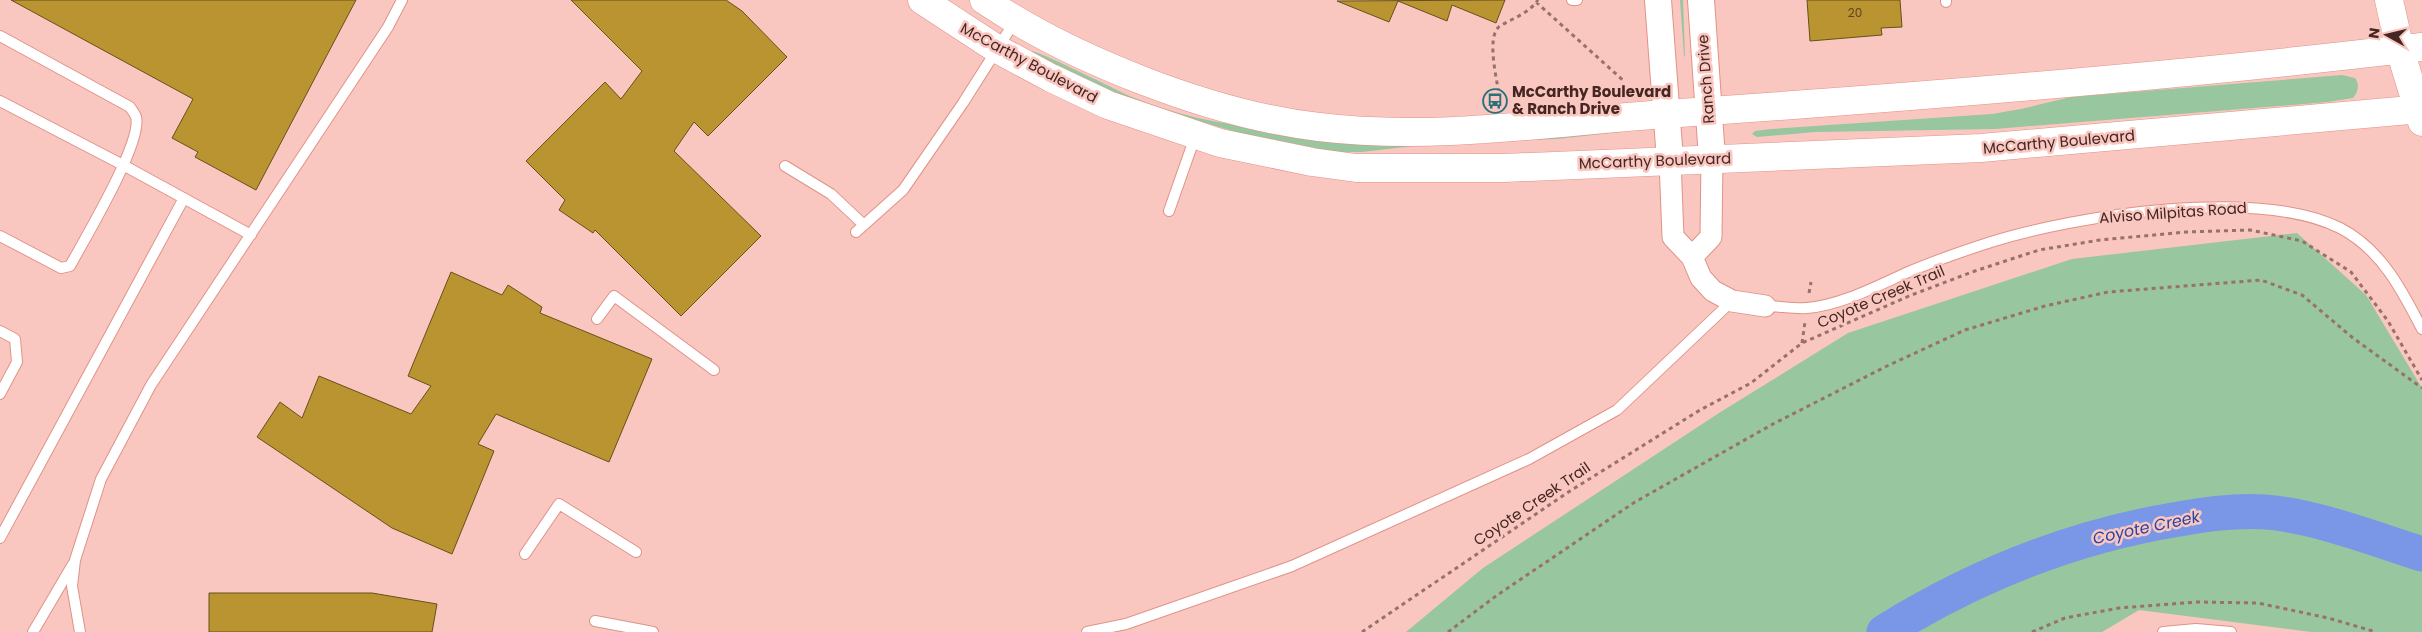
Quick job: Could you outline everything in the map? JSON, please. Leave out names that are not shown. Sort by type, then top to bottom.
[{"type":"main road","name":"McCarthy Boulevard","points":[[922,0],[997,49],[1108,105],[1195,135],[1264,153],[1356,168],[1495,168],[1980,148],[2364,116],[2421,113]]},
{"type":"main road","name":"McCarthy Boulevard","points":[[984,0],[1015,21],[1122,72],[1229,109],[1316,127],[1399,131],[1458,129],[1709,112],[2028,88],[2411,48]]},
{"type":"main road","points":[[2389,0],[2411,48],[2421,113]]},
{"type":"street","points":[[1658,0],[1670,160],[1673,237],[1692,257],[1701,278],[1713,291],[1732,301],[1765,306]]},
{"type":"street","name":"Ranch Drive","points":[[1701,0],[1712,158]]},
{"type":"street","points":[[1692,257],[1710,237],[1712,158]]},
{"type":"lane","points":[[80,632],[72,586],[75,560],[101,479],[152,385],[388,27],[402,0]]},
{"type":"lane","points":[[1572,0],[1577,0]]},
{"type":"lane","points":[[785,166],[831,194],[860,229],[903,190],[963,103],[1015,21]]},
{"type":"lane","points":[[0,36],[130,107],[136,118],[134,138],[123,165],[70,266],[62,268],[0,236]]},
{"type":"lane","points":[[0,101],[251,235]]},
{"type":"lane","points":[[1169,211],[1195,135]]},
{"type":"lane","points":[[0,538],[184,198]]},
{"type":"lane","name":"Alviso Milpitas Road","points":[[1765,306],[1807,308],[1852,296],[1924,266],[1992,242],[2066,222],[2129,213],[2256,208],[2302,214],[2340,228],[2364,245],[2372,251],[2398,284],[2422,329]]},
{"type":"lane","points":[[597,319],[614,296],[714,370]]},
{"type":"lane","points":[[1087,632],[1126,624],[1292,566],[1530,459],[1617,410],[1732,301]]},
{"type":"lane","points":[[0,331],[15,340],[17,362],[0,394]]},
{"type":"lane","points":[[525,554],[559,504],[636,552]]},
{"type":"lane","points":[[33,632],[75,560]]},
{"type":"lane","points":[[595,622],[653,632]]},
{"type":"lane","points":[[2164,632],[2196,629],[2230,632]]},
{"type":"path","points":[[1500,100],[1492,40],[1498,28],[1520,16],[1537,1],[1625,82]]},
{"type":"path","name":"Coyote Creek Trail","points":[[1362,632],[1570,491],[1700,410],[1751,383],[1802,344],[1909,296],[1972,272],[2039,250],[2100,240],[2186,232],[2250,230],[2302,241],[2351,272],[2388,321],[2422,380]]},
{"type":"path","points":[[1448,632],[1496,596],[1635,502],[1772,424],[1887,366],[1965,330],[2045,306],[2108,292],[2261,280],[2302,294],[2353,338],[2422,388]]},
{"type":"path","points":[[2032,632],[2065,618],[2110,610],[2197,602],[2258,603],[2328,618],[2376,632]]},
{"type":"green space","points":[[1680,0],[1683,0],[1685,57],[1684,56]]},
{"type":"green space","points":[[1031,51],[1148,103],[1197,118],[1231,124],[1265,128],[1620,132],[1557,139],[1440,143],[1362,152],[1336,152],[1240,133],[1174,114],[1112,91],[1031,53]]},
{"type":"green space","points":[[2342,75],[2355,78],[2358,83],[2358,88],[2353,98],[2328,102],[1995,129],[1815,132],[1757,137],[1752,134],[1755,131],[1771,129],[1992,114],[2071,97]]},
{"type":"green space","points":[[2297,233],[2366,295],[2422,388],[2422,632],[2311,632],[2139,610],[2102,632],[1406,632],[1483,568],[1719,413],[1848,333],[2072,259]]},
{"type":"building","points":[[11,0],[356,0],[256,190],[195,157],[198,152],[172,138],[193,99]]},
{"type":"building","points":[[571,0],[726,0],[742,11],[787,57],[708,136],[694,122],[674,151],[761,236],[681,316],[595,230],[593,233],[559,210],[565,200],[526,161],[605,82],[621,99],[642,71]]},
{"type":"building","points":[[1505,0],[1496,23],[1452,5],[1447,21],[1398,1],[1389,22],[1337,1]]},
{"type":"building","points":[[1807,0],[1900,0],[1902,27],[1881,28],[1882,35],[1810,41]]},
{"type":"building","points":[[451,272],[502,295],[508,285],[542,307],[540,313],[652,359],[609,462],[496,414],[478,444],[494,451],[452,554],[392,528],[257,437],[280,402],[302,418],[319,376],[411,414],[431,386],[408,376]]},
{"type":"building","points":[[209,593],[372,593],[437,604],[432,632],[209,632]]},
{"type":"waterway","name":"Coyote Creek","points":[[1884,632],[1953,593],[1989,576],[2063,547],[2140,526],[2203,515],[2251,511],[2295,516],[2350,530],[2422,554]]},
{"type":"place","name":"McCarthy Boulevard & Ranch Drive","points":[[1495,101]]}]
